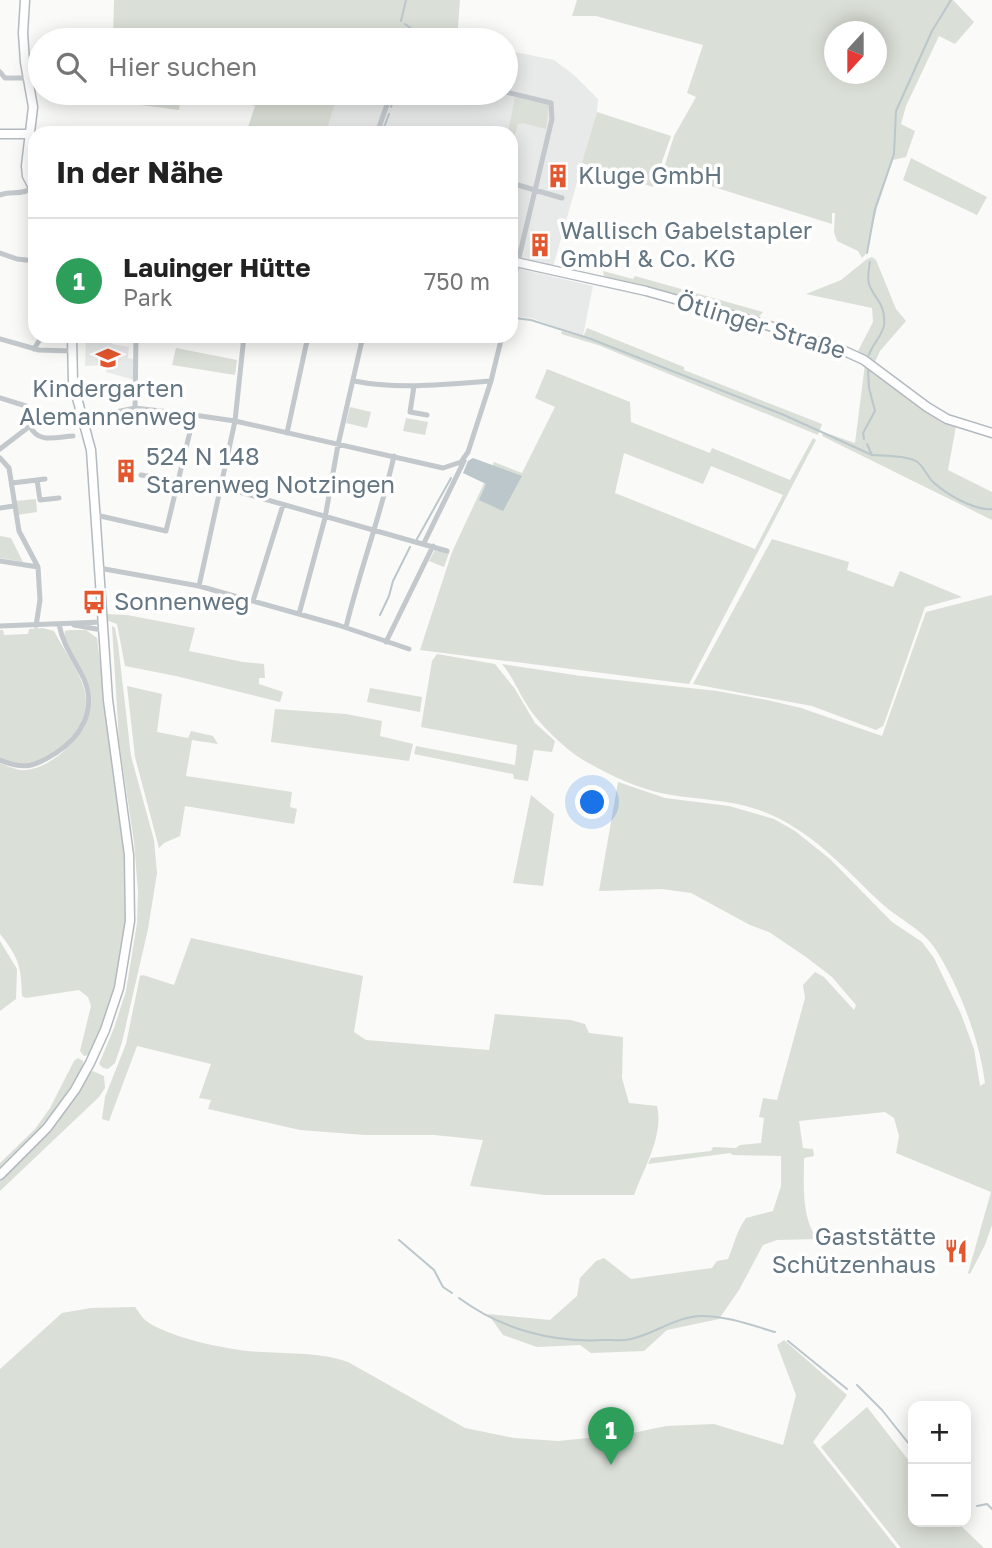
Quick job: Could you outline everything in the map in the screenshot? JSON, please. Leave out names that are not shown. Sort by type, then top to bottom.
[{"type":"main road","points":[[25,0],[23,33],[28,83]]},
{"type":"main road","points":[[29,126],[33,105]]},
{"type":"main road","points":[[0,134],[28,134]]},
{"type":"main road","name":"Ötlinger Straße","points":[[518,263],[671,298],[838,348],[871,365],[947,419],[992,433]]},
{"type":"main road","points":[[0,1175],[47,1128],[75,1090],[105,1030],[124,968],[130,921],[130,877],[108,707],[91,450],[73,383],[72,343]]},
{"type":"street","points":[[0,72],[5,78],[27,78]]},
{"type":"street","points":[[518,95],[551,103],[552,119],[536,191],[518,249]]},
{"type":"street","points":[[379,126],[387,105]]},
{"type":"street","points":[[518,185],[562,198]]},
{"type":"street","points":[[0,195],[28,192]]},
{"type":"street","points":[[0,253],[17,260],[28,261]]},
{"type":"street","points":[[0,340],[34,349],[72,351]]},
{"type":"street","points":[[34,349],[38,343]]},
{"type":"street","points":[[135,408],[136,343]]},
{"type":"street","points":[[199,586],[235,421],[243,343]]},
{"type":"street","points":[[287,433],[306,343]]},
{"type":"street","points":[[299,614],[325,518],[338,445],[362,343]]},
{"type":"street","points":[[424,543],[468,452],[500,343]]},
{"type":"street","points":[[354,381],[414,387],[491,381]]},
{"type":"street","points":[[414,387],[410,412],[427,415]]},
{"type":"street","points":[[0,398],[26,407],[31,417],[30,426],[38,438],[73,436]]},
{"type":"street","points":[[83,419],[135,408],[194,415],[235,421],[443,468],[461,461],[468,452]]},
{"type":"street","points":[[96,515],[166,531],[194,415]]},
{"type":"street","points":[[0,449],[30,426]]},
{"type":"street","points":[[346,627],[394,456]]},
{"type":"street","points":[[0,458],[9,468],[19,531],[38,567],[40,600],[36,626]]},
{"type":"street","points":[[141,475],[178,481]]},
{"type":"street","points":[[12,483],[45,479]]},
{"type":"street","points":[[37,480],[40,500],[58,498]]},
{"type":"street","points":[[222,487],[447,551]]},
{"type":"street","points":[[253,601],[284,505]]},
{"type":"street","points":[[0,508],[14,506]]},
{"type":"street","points":[[381,506],[390,508]]},
{"type":"street","points":[[386,642],[433,546]]},
{"type":"street","points":[[0,561],[38,567]]},
{"type":"street","points":[[99,568],[199,586],[346,627],[409,649]]},
{"type":"street","points":[[0,760],[24,767],[39,763],[71,741],[85,722],[89,696],[85,681],[64,645],[59,624]]},
{"type":"street","points":[[0,626],[102,626]]},
{"type":"shaded area","points":[[114,0],[460,0],[458,28],[113,28]]},
{"type":"shaded area","points":[[577,0],[953,0],[974,22],[955,44],[939,36],[906,106],[901,124],[915,131],[906,157],[893,160],[877,208],[866,254],[862,258],[858,251],[837,241],[834,232],[835,213],[832,213],[832,224],[663,171],[674,136],[696,97],[687,93],[703,45],[596,16],[572,16]]},
{"type":"shaded area","points":[[518,52],[554,60],[598,99],[597,112],[553,267],[518,258],[518,126],[328,126],[334,105],[518,105]]},
{"type":"shaded area","points":[[518,98],[549,105],[546,129],[523,123],[509,126],[513,105],[518,105]]},
{"type":"shaded area","points":[[141,105],[180,105],[179,110]]},
{"type":"shaded area","points":[[252,105],[334,105],[328,126],[248,126],[255,106]]},
{"type":"shaded area","points":[[597,112],[671,136],[653,187],[582,163]]},
{"type":"shaded area","points":[[911,158],[987,197],[977,215],[903,180]]},
{"type":"shaded area","points":[[872,257],[876,260],[896,309],[906,321],[880,351],[875,362],[858,351],[873,322],[872,308],[806,294],[841,280]]},
{"type":"shaded area","points":[[518,269],[593,286],[583,336],[531,318],[518,317]]},
{"type":"shaded area","points":[[603,271],[633,279],[635,276],[763,312],[757,319],[618,282],[604,276]]},
{"type":"shaded area","points":[[587,328],[684,367],[684,370],[822,424],[818,435],[598,345],[561,334],[562,331],[583,337]]},
{"type":"shaded area","name":"Kindergarten Alemannenweg","points":[[86,343],[112,343],[129,347],[128,358],[135,359],[135,380],[106,372],[106,365],[85,366]]},
{"type":"shaded area","points":[[176,348],[237,360],[235,375],[172,365]]},
{"type":"shaded area","points":[[865,364],[920,405],[956,426],[948,470],[992,492],[992,520],[822,436],[823,432],[855,443]]},
{"type":"shaded area","points":[[547,369],[630,402],[631,422],[710,453],[712,448],[790,480],[813,438],[816,440],[689,684],[420,650],[452,552],[494,462],[522,473],[555,407],[535,398]],"holes":[[[624,453],[703,484],[711,466],[783,495],[755,549],[615,493]]]},
{"type":"shaded area","points":[[350,407],[371,412],[367,428],[346,423]]},
{"type":"shaded area","points":[[406,418],[428,422],[425,435],[403,431]]},
{"type":"shaded area","points":[[473,458],[522,476],[503,511],[479,500],[486,484],[463,473],[468,461]]},
{"type":"shaded area","points":[[36,499],[37,512],[17,515],[15,501]]},
{"type":"shaded area","points":[[0,536],[11,538],[23,562],[0,558]]},
{"type":"shaded area","points":[[772,539],[849,562],[847,570],[893,587],[900,571],[962,597],[925,607],[885,721],[883,726],[876,730],[812,706],[693,684]]},
{"type":"shaded area","points":[[436,548],[449,553],[444,567],[429,561]]},
{"type":"shaded area","points":[[992,595],[992,1225],[970,1274],[968,1273],[991,1192],[896,1153],[899,1136],[894,1118],[885,1112],[799,1121],[803,1148],[813,1149],[814,1156],[804,1158],[804,1189],[808,1220],[817,1239],[777,1240],[763,1245],[739,1290],[719,1319],[667,1330],[644,1351],[591,1353],[580,1345],[537,1347],[503,1335],[488,1314],[550,1320],[577,1296],[580,1278],[596,1261],[604,1258],[631,1279],[712,1268],[717,1261],[728,1259],[746,1218],[773,1211],[781,1186],[781,1156],[730,1153],[648,1164],[651,1158],[711,1151],[713,1147],[736,1148],[740,1145],[761,1143],[764,1118],[759,1117],[763,1098],[777,1100],[805,998],[803,985],[815,972],[824,977],[854,1010],[856,1005],[832,977],[806,957],[769,932],[750,925],[691,893],[662,889],[599,891],[618,782],[665,798],[729,806],[774,819],[795,831],[830,859],[892,922],[922,942],[934,958],[961,1014],[974,1049],[980,1086],[985,1083],[973,1032],[960,997],[936,950],[924,936],[880,902],[839,862],[794,827],[759,810],[644,789],[583,760],[538,720],[502,664],[717,691],[767,700],[801,708],[882,736],[926,612]]},
{"type":"shaded area","points":[[106,614],[127,615],[195,628],[189,651],[264,664],[265,678],[259,678],[259,684],[283,692],[280,702],[125,666],[117,624],[106,620]]},
{"type":"shaded area","points":[[112,626],[115,628],[118,644],[131,756],[154,840],[157,873],[148,929],[122,1042],[115,1063],[108,1069],[99,1064],[126,991],[137,923],[138,892],[134,842],[119,741]]},
{"type":"shaded area","points":[[43,628],[54,631],[79,674],[85,692],[85,712],[75,732],[58,750],[37,762],[16,764],[0,758],[0,630],[3,630],[4,635],[28,634],[29,629]]},
{"type":"shaded area","points":[[86,630],[97,638],[126,888],[124,938],[116,986],[100,1033],[89,1055],[84,1056],[80,1051],[91,1006],[88,997],[79,990],[26,998],[22,996],[18,963],[0,934],[0,763],[23,770],[50,762],[72,743],[87,720],[91,707],[90,687],[64,637],[65,631]]},
{"type":"shaded area","points":[[437,654],[495,664],[515,689],[535,723],[555,741],[552,752],[534,750],[528,781],[514,779],[513,774],[414,754],[416,746],[515,765],[517,745],[421,727],[432,661]]},
{"type":"shaded area","points":[[127,686],[162,694],[157,732],[188,738],[191,731],[213,736],[218,744],[192,740],[186,776],[292,792],[290,807],[297,809],[294,824],[185,806],[180,836],[159,848],[135,757]]},
{"type":"shaded area","points":[[370,688],[422,697],[420,712],[367,702]]},
{"type":"shaded area","points":[[275,709],[346,714],[382,721],[380,736],[413,744],[409,761],[271,742]]},
{"type":"shaded area","points":[[531,795],[554,814],[543,886],[513,883]]},
{"type":"shaded area","points":[[191,938],[363,976],[354,1032],[366,1040],[489,1050],[495,1014],[571,1020],[585,1024],[589,1033],[623,1037],[622,1078],[629,1103],[657,1106],[658,1117],[652,1151],[634,1195],[545,1195],[470,1186],[483,1140],[434,1135],[365,1135],[300,1130],[208,1109],[211,1100],[199,1098],[211,1064],[137,1046],[109,1121],[102,1119],[105,1097],[126,1044],[140,976],[174,985]]},
{"type":"shaded area","points":[[0,941],[17,969],[16,999],[0,1011]]},
{"type":"shaded area","points":[[78,1058],[83,1061],[84,1067],[46,1123],[0,1170],[0,1163],[35,1129],[50,1108]]},
{"type":"shaded area","points":[[93,1071],[104,1076],[105,1088],[99,1097],[0,1191],[0,1179],[41,1139],[87,1075]]},
{"type":"shaded area","points":[[135,1307],[145,1320],[155,1327],[201,1342],[249,1351],[316,1355],[348,1362],[465,1428],[514,1438],[558,1441],[628,1434],[666,1426],[714,1424],[783,1445],[796,1395],[777,1345],[784,1340],[847,1395],[813,1442],[897,1548],[0,1548],[0,1369],[62,1313],[91,1308]]},
{"type":"shaded area","points":[[867,1407],[908,1460],[908,1527],[962,1527],[984,1548],[901,1548],[821,1447]]},
{"type":"waterway","points":[[401,21],[406,0]]},
{"type":"waterway","points":[[867,253],[875,209],[894,154],[896,111],[932,31],[951,0]]},
{"type":"waterway","points":[[405,24],[410,28]]},
{"type":"waterway","points":[[385,126],[389,114]]},
{"type":"waterway","points":[[869,355],[883,329],[884,318],[869,284],[870,262]]},
{"type":"waterway","points":[[518,318],[591,339],[784,415],[872,455]]},
{"type":"waterway","points":[[864,439],[863,433],[875,411],[868,370]]},
{"type":"waterway","points":[[867,444],[872,455],[916,461],[945,492],[969,504],[992,509]]},
{"type":"waterway","points":[[417,539],[451,478]]},
{"type":"waterway","points":[[380,615],[410,547]]},
{"type":"waterway","points":[[399,1240],[434,1270],[443,1287],[452,1293]]},
{"type":"waterway","points":[[459,1298],[510,1326],[565,1339],[628,1340],[683,1319],[702,1316],[730,1319],[775,1332]]},
{"type":"waterway","points":[[788,1341],[847,1389]]},
{"type":"waterway","points":[[857,1385],[882,1410],[908,1443]]},
{"type":"waterway","points":[[977,1506],[987,1504],[992,1509]]},
{"type":"place","name":"Kluge GmbH","points":[[558,176]]},
{"type":"place","name":"Wallisch Gabelstapler GmbH & Co. KG","points":[[540,245]]},
{"type":"place","name":"Kindergarten Alemannenweg","points":[[108,358]]},
{"type":"place","name":"524 N 148 Starenweg Notzingen","points":[[126,471]]},
{"type":"place","name":"Sonnenweg","points":[[94,602]]},
{"type":"place","name":"Gaststätte Schützenhaus","points":[[956,1251]]},
{"type":"place","name":"Lauinger Hütte","points":[[611,1465]]}]
